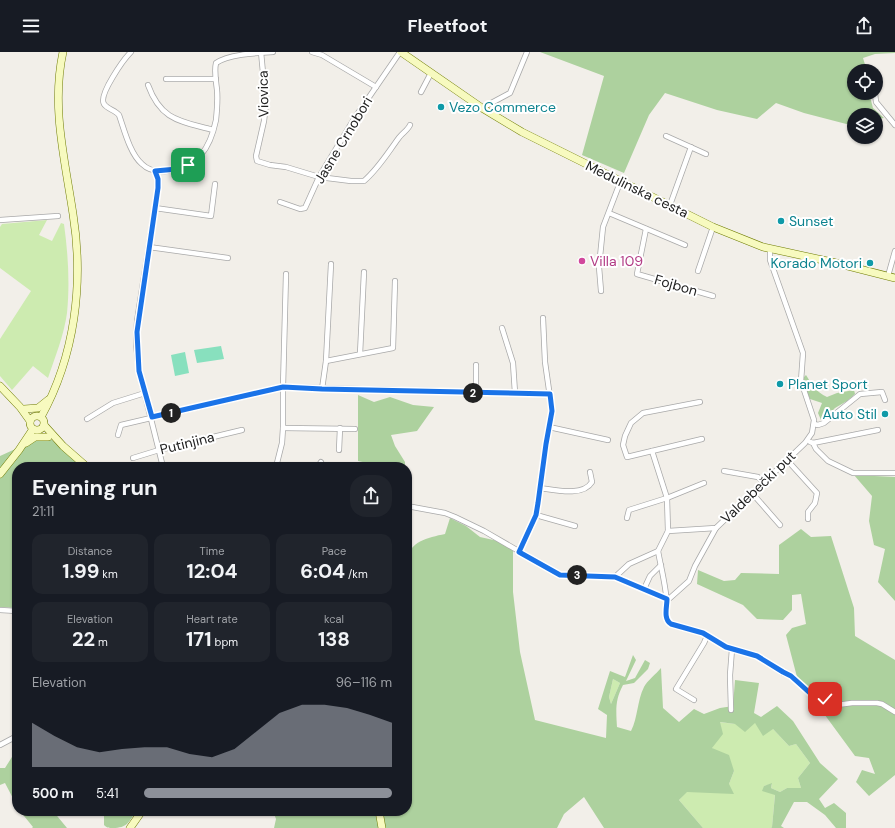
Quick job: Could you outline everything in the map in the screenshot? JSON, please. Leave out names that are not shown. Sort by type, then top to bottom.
[{"type":"main road","points":[[63,52],[58,91],[58,115],[60,140],[75,228],[78,256],[78,279],[75,311],[66,354],[51,397],[30,426],[39,428],[81,462]]},
{"type":"main road","points":[[60,67],[67,52]]},
{"type":"main road","name":"Medulinska cesta","points":[[402,53],[482,108],[528,135],[713,227],[770,249],[892,277]]},
{"type":"main road","points":[[0,386],[22,408],[35,418],[43,420],[39,428],[21,447],[0,474]]},
{"type":"main road","points":[[22,408],[38,408],[44,405],[51,397]]},
{"type":"main road","points":[[39,428],[48,437],[63,446]]},
{"type":"main road","points":[[21,447],[35,437],[48,437]]},
{"type":"main road","points":[[130,828],[138,816]]},
{"type":"main road","points":[[380,816],[382,828]]},
{"type":"street","points":[[131,52],[112,75],[103,98],[103,102],[104,105],[117,112],[119,115],[131,148],[140,163],[155,171],[177,169],[194,162],[206,147],[213,130],[217,104],[216,63],[230,58],[261,52],[273,52]]},
{"type":"street","name":"Viovica","points":[[261,52],[266,104],[256,160],[270,165],[286,167],[319,176]]},
{"type":"street","points":[[312,52],[322,55],[376,86]]},
{"type":"street","points":[[482,108],[510,93],[527,52]]},
{"type":"street","name":"Jasne Crnobori","points":[[280,202],[300,209],[305,208],[319,176],[354,119],[376,86],[402,53]]},
{"type":"street","points":[[422,92],[432,74]]},
{"type":"street","points":[[166,79],[216,79]]},
{"type":"street","points":[[148,85],[159,107],[172,118],[213,130]]},
{"type":"street","points":[[876,100],[895,125]]},
{"type":"street","points":[[319,176],[351,181],[364,181],[374,172],[400,135],[410,125]]},
{"type":"street","points":[[666,136],[706,154]]},
{"type":"street","points":[[670,205],[691,147]]},
{"type":"street","points":[[155,171],[158,184],[137,332],[139,371],[152,417],[162,462]]},
{"type":"street","points":[[601,292],[599,267],[603,227],[621,180]]},
{"type":"street","points":[[155,208],[211,216],[214,184]]},
{"type":"street","points":[[609,213],[684,245]]},
{"type":"street","points":[[0,220],[58,216]]},
{"type":"street","points":[[698,271],[713,227]]},
{"type":"street","name":"Fojbon","points":[[646,229],[637,274],[713,296]]},
{"type":"street","points":[[149,246],[228,258]]},
{"type":"street","points":[[770,249],[770,260],[803,353],[801,381],[813,416],[814,424],[818,425],[824,423],[860,394],[882,392],[885,400]]},
{"type":"street","points":[[892,277],[895,251]]},
{"type":"street","points":[[322,389],[326,361],[331,264]]},
{"type":"street","points":[[360,354],[364,272]]},
{"type":"street","points":[[277,462],[284,428],[283,387],[286,274]]},
{"type":"street","points":[[326,361],[393,348],[395,281]]},
{"type":"street","points":[[519,552],[536,515],[552,411],[545,362],[543,318]]},
{"type":"street","points":[[502,328],[512,363],[515,393]]},
{"type":"street","points":[[476,365],[476,393]]},
{"type":"street","points":[[118,434],[120,425],[283,387],[550,394]]},
{"type":"street","points":[[87,419],[113,403],[145,393]]},
{"type":"street","points":[[700,402],[644,413],[631,422],[623,445],[627,457],[702,439]]},
{"type":"street","name":"Valdebečki put","points":[[668,531],[716,528],[807,440],[812,433],[814,424]]},
{"type":"street","points":[[284,428],[355,429]]},
{"type":"street","points":[[339,450],[340,428]]},
{"type":"street","points":[[549,428],[608,440]]},
{"type":"street","name":"Putinjina","points":[[132,458],[242,430]]},
{"type":"street","points":[[878,430],[813,443],[816,449],[828,460],[853,472],[895,473]]},
{"type":"street","name":"Valdebečki put","points":[[807,440],[813,443]]},
{"type":"street","points":[[652,451],[667,498],[668,531],[658,551],[667,599],[667,622],[703,633],[719,644],[757,656],[791,676],[811,694],[833,704],[877,703],[882,704],[895,712]]},
{"type":"street","points":[[787,460],[817,493],[815,503],[808,512],[808,519]]},
{"type":"street","points":[[724,471],[758,477],[763,482]]},
{"type":"street","points":[[540,488],[564,491],[582,490],[589,487],[592,482],[590,472]]},
{"type":"street","points":[[626,518],[629,510],[667,498],[704,483]]},
{"type":"street","points":[[752,493],[780,525]]},
{"type":"street","points":[[412,507],[445,513],[456,517],[484,531],[560,575],[615,577],[667,599]]},
{"type":"street","points":[[536,515],[575,526]]},
{"type":"street","points":[[667,599],[689,581],[694,566],[716,528]]},
{"type":"street","points":[[615,577],[629,564],[658,551]]},
{"type":"street","points":[[644,589],[650,576],[661,565]]},
{"type":"street","points":[[0,610],[12,611]]},
{"type":"street","points":[[694,700],[676,689],[707,636]]},
{"type":"street","points":[[731,710],[730,675],[732,649]]},
{"type":"street","points":[[0,745],[12,739]]},
{"type":"green space","points":[[540,52],[895,52],[875,54],[863,58],[865,64],[847,64],[847,100],[871,100],[873,108],[847,108],[847,124],[804,113],[776,103],[757,119],[717,110],[665,93],[649,115],[624,173],[582,155],[604,76]]},
{"type":"green space","points":[[47,220],[39,235],[52,241],[61,223],[64,224],[68,279],[66,321],[48,378],[33,366],[12,390],[0,376],[0,339],[31,291],[0,268],[0,227],[2,224]]},
{"type":"green space","points":[[221,346],[224,359],[197,363],[194,350]]},
{"type":"green space","points":[[185,352],[189,373],[175,376],[171,355]]},
{"type":"green space","points":[[806,375],[812,385],[827,397],[837,393],[854,390],[855,394],[821,420],[818,413],[822,403],[810,399],[803,383],[803,378]]},
{"type":"green space","points":[[358,395],[374,402],[390,397],[413,405],[434,407],[417,431],[391,435],[395,446],[405,462],[358,461]]},
{"type":"green space","points":[[52,440],[77,462],[12,462],[12,608],[0,607],[0,456],[33,441]]},
{"type":"green space","points":[[854,475],[895,477],[895,601],[878,582],[885,549],[874,545],[869,521],[872,496]]},
{"type":"green space","points":[[450,518],[466,526],[480,537],[498,541],[513,549],[513,592],[520,652],[535,720],[606,738],[607,715],[598,709],[610,671],[625,677],[633,655],[636,660],[626,681],[635,678],[645,660],[650,663],[648,669],[634,683],[623,685],[617,700],[617,727],[631,731],[644,687],[661,668],[663,708],[679,722],[694,709],[704,714],[720,708],[733,706],[735,680],[759,683],[754,713],[761,717],[777,706],[793,721],[820,763],[838,779],[819,799],[825,808],[834,803],[846,813],[846,828],[836,828],[825,815],[807,802],[794,802],[781,826],[784,828],[771,828],[775,795],[762,791],[764,786],[772,783],[771,788],[780,792],[787,788],[801,788],[798,778],[810,763],[796,744],[789,746],[773,729],[763,736],[755,723],[745,732],[735,724],[720,722],[723,734],[712,748],[729,755],[734,771],[729,784],[734,794],[687,792],[679,800],[703,828],[604,828],[584,797],[564,814],[557,828],[274,828],[276,819],[275,816],[412,816],[412,548],[423,540],[445,534]],"holes":[[[613,679],[620,683],[611,704],[609,697]]]},
{"type":"green space","points":[[801,529],[811,537],[831,536],[854,608],[855,636],[895,660],[895,775],[869,796],[856,782],[862,770],[875,774],[869,758],[855,756],[797,677],[786,635],[792,628],[806,624],[801,594],[792,595],[792,610],[783,620],[757,619],[743,605],[697,584],[698,570],[724,581],[735,580],[741,573],[779,574],[779,545]]},
{"type":"green space","points":[[613,679],[620,683],[611,704],[609,697]]},
{"type":"green space","points":[[719,722],[735,724],[755,723],[773,729],[789,746],[796,744],[810,763],[798,778],[801,788],[787,788],[780,792],[771,788],[772,784],[764,786],[775,794],[771,828],[703,828],[679,800],[686,792],[729,784],[734,771],[712,748]]},
{"type":"green space","points":[[12,757],[12,796],[5,783],[0,785],[0,768],[5,768]]},
{"type":"green space","points":[[24,816],[57,816],[67,828],[32,828],[33,827]]},
{"type":"green space","points":[[104,816],[132,816],[127,824],[122,827],[108,828],[104,825]]},
{"type":"place","name":"Vezo Commerce","points":[[441,107]]},
{"type":"place","name":"Sunset","points":[[781,221]]},
{"type":"place","name":"Villa 109","points":[[582,261]]},
{"type":"place","name":"Korado Motori","points":[[870,263]]},
{"type":"place","name":"Planet Sport","points":[[780,384]]},
{"type":"place","name":"Auto Stil","points":[[885,414]]},
{"type":"route","points":[[188,165],[183,168],[155,171],[158,179],[158,188],[137,321],[136,344],[139,371],[152,417],[283,387],[550,394],[552,411],[536,515],[519,552],[560,575],[599,575],[615,577],[657,596],[663,597],[667,599],[667,622],[703,633],[726,647],[757,656],[791,676],[811,694],[825,699]]}]
